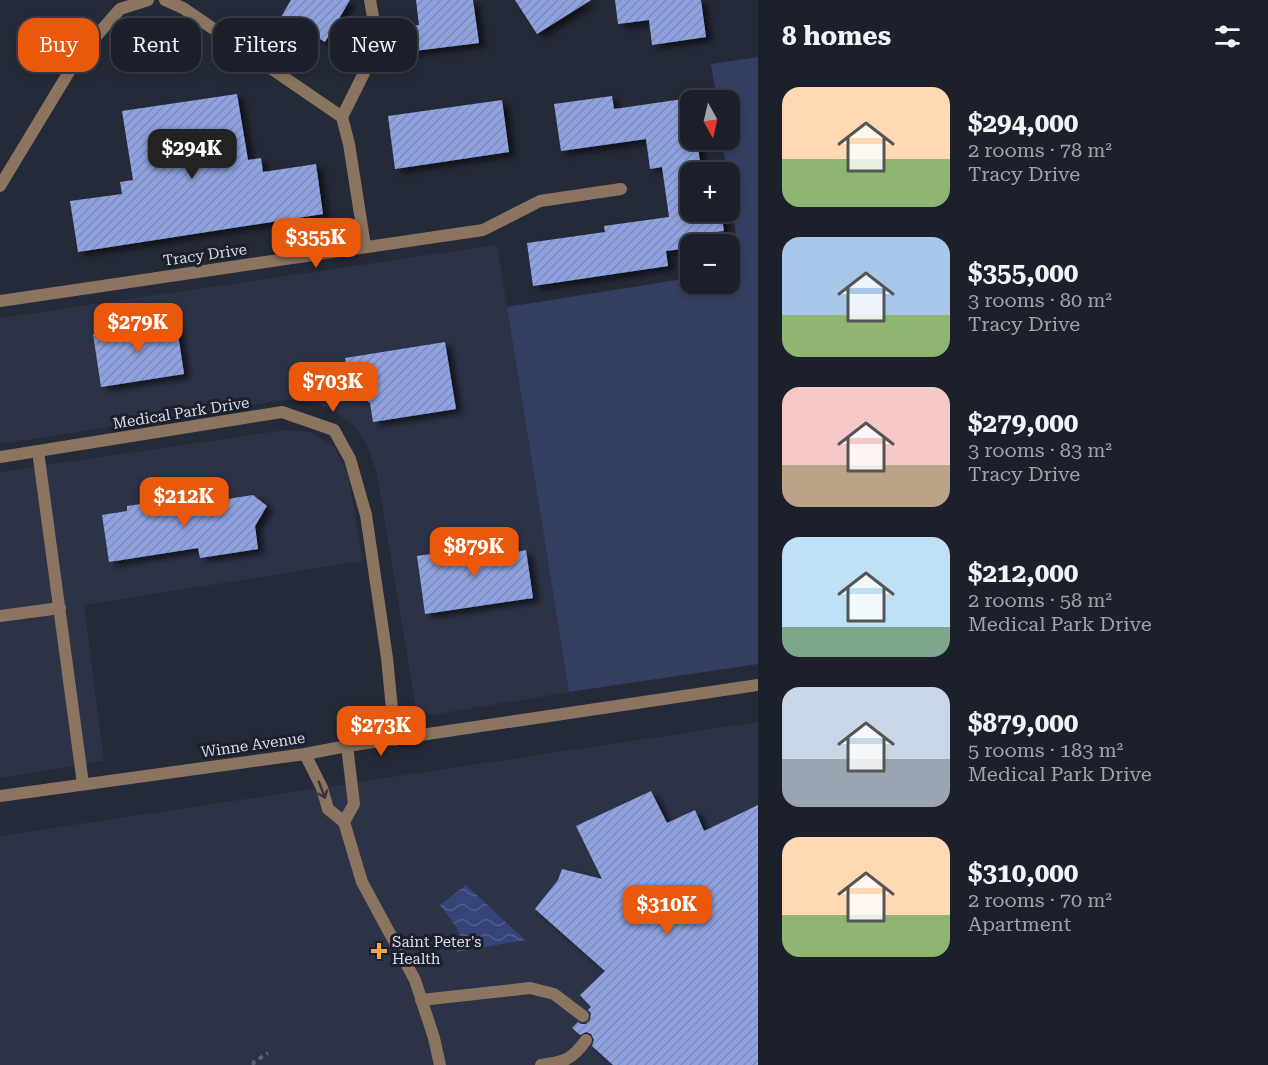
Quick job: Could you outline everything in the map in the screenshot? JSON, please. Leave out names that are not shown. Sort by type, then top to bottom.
[{"type":"street","points":[[0,186],[78,57],[120,9],[148,0]]},
{"type":"street","points":[[165,0],[183,8],[342,117],[349,144],[365,246]]},
{"type":"street","points":[[342,117],[369,63],[374,17],[370,0]]},
{"type":"street","name":"Tracy Drive","points":[[0,301],[483,230],[540,201],[621,189]]},
{"type":"street","name":"Medical Park Drive","points":[[0,457],[282,412],[334,430],[350,459],[366,515],[387,658],[395,740]]},
{"type":"street","points":[[38,451],[83,784]]},
{"type":"street","points":[[0,616],[60,608]]},
{"type":"street","name":"Winne Avenue","points":[[0,796],[305,754],[758,684]]},
{"type":"street","points":[[344,822],[354,804],[347,746]]},
{"type":"street","points":[[305,754],[322,788],[328,809],[344,822],[362,882],[415,980],[434,1038],[440,1065]]},
{"type":"street","points":[[421,1000],[530,988],[554,994],[583,1016]]},
{"type":"street","points":[[541,1065],[558,1063],[572,1056],[586,1040]]},
{"type":"path","points":[[253,1065],[267,1053]]},
{"type":"shaded area","points":[[758,57],[758,664],[569,692],[507,307],[680,280],[680,294],[740,294],[740,234],[736,234],[734,222],[740,222],[740,162],[725,162],[724,150],[740,150],[740,90],[715,90],[711,64]]},
{"type":"shaded area","points":[[497,245],[569,692],[431,715],[420,712],[415,704],[377,474],[368,447],[356,428],[337,413],[317,404],[284,400],[0,444],[0,318]]},
{"type":"shaded area","points":[[285,430],[311,432],[335,448],[348,475],[363,561],[84,605],[104,761],[0,778],[0,472]]},
{"type":"shaded area","name":"Saint Peter's Health","points":[[758,722],[758,1065],[0,1065],[0,836]]},
{"type":"water","points":[[466,885],[525,940],[456,952],[464,945],[457,928],[440,905]]},
{"type":"building","points":[[291,0],[350,0],[339,18],[330,18],[330,34],[325,42],[318,38],[318,18],[281,17]]},
{"type":"building","points":[[416,0],[473,0],[479,43],[417,51],[417,25],[419,25]]},
{"type":"building","points":[[515,0],[591,0],[537,34]]},
{"type":"building","points":[[615,0],[701,0],[706,37],[652,45],[649,20],[618,24]]},
{"type":"building","points":[[237,94],[248,160],[261,158],[263,172],[316,164],[323,214],[78,252],[70,201],[122,194],[120,182],[133,180],[122,111]]},
{"type":"building","points":[[612,96],[614,109],[680,99],[680,150],[698,150],[700,162],[680,162],[680,222],[723,222],[724,231],[714,232],[714,234],[680,234],[680,249],[666,251],[668,266],[533,286],[527,243],[605,232],[604,226],[669,217],[662,167],[650,169],[646,139],[561,151],[554,104]]},
{"type":"building","points":[[502,100],[509,152],[395,169],[388,116]]},
{"type":"building","points":[[176,321],[184,374],[101,387],[93,334]]},
{"type":"building","points":[[445,342],[456,409],[373,422],[370,403],[350,388],[345,358]]},
{"type":"building","points":[[253,495],[267,506],[255,526],[258,549],[200,558],[198,548],[109,562],[102,515],[127,511],[127,506],[169,500],[170,508]]},
{"type":"building","points":[[510,542],[512,553],[526,550],[533,598],[425,614],[417,556]]},
{"type":"building","points":[[651,791],[667,823],[695,810],[704,831],[758,805],[758,1065],[613,1065],[592,1046],[594,1040],[591,1034],[586,1032],[580,1035],[572,1028],[578,1022],[586,1024],[590,1020],[591,1013],[588,1010],[591,1007],[580,995],[605,971],[535,909],[558,880],[562,869],[602,879],[576,826]]},
{"type":"place","name":"Saint Peter's Health","points":[[379,951]]}]
